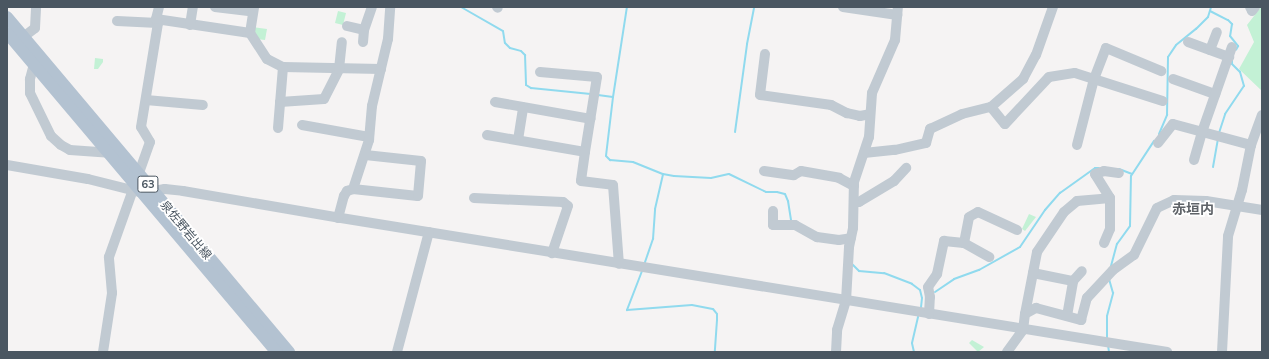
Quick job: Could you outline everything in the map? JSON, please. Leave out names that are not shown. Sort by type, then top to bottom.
[{"type":"main road","name":"泉佐野岩出線","points":[[7,16],[19,40],[34,64],[109,153],[135,182],[149,192],[288,352]]},
{"type":"main road","name":"泉佐野岩出線","points":[[7,34],[19,40],[135,182]]},
{"type":"main road","name":"泉佐野岩出線","points":[[149,192],[277,352]]},
{"type":"street","points":[[19,40],[35,28],[36,7]]},
{"type":"street","points":[[103,352],[112,293],[109,257],[150,142],[141,127],[159,7]]},
{"type":"street","points":[[190,25],[193,7]]},
{"type":"street","points":[[215,7],[254,10],[250,33],[267,59],[283,67],[381,69]]},
{"type":"street","points":[[363,42],[364,30],[372,7]]},
{"type":"street","points":[[353,189],[370,137],[372,106],[388,39],[390,7]]},
{"type":"street","points":[[836,352],[837,330],[846,301],[850,243],[853,228],[854,186],[869,137],[872,93],[895,40],[898,11],[843,7]]},
{"type":"street","points":[[864,153],[895,150],[926,143],[930,129],[962,114],[991,106],[1023,79],[1036,55],[1053,7]]},
{"type":"street","points":[[1250,7],[1252,11],[1255,7]]},
{"type":"street","points":[[117,21],[157,21],[250,33]]},
{"type":"street","points":[[347,26],[364,30]]},
{"type":"street","points":[[1210,50],[1217,32]]},
{"type":"street","points":[[280,102],[324,99],[339,69],[342,42]]},
{"type":"street","points":[[1188,42],[1229,57]]},
{"type":"street","points":[[1194,160],[1202,132],[1232,47]]},
{"type":"street","points":[[1077,145],[1094,79],[1106,48],[1162,71]]},
{"type":"street","points":[[765,54],[760,96],[830,105],[847,113],[860,116],[870,114]]},
{"type":"street","points":[[34,64],[30,79],[30,93],[51,136],[61,145],[70,150],[109,153]]},
{"type":"street","points":[[278,128],[283,67]]},
{"type":"street","points":[[540,72],[597,77],[581,181],[613,185],[619,264]]},
{"type":"street","points":[[991,106],[1005,124],[1049,77],[1075,73],[1163,101]]},
{"type":"street","points":[[1173,79],[1215,94]]},
{"type":"street","points":[[146,100],[203,105]]},
{"type":"street","points":[[495,102],[591,119]]},
{"type":"street","points":[[518,140],[524,107]]},
{"type":"street","points":[[1222,352],[1228,236],[1238,207],[1251,145],[1262,115]]},
{"type":"street","points":[[1158,143],[1172,124],[1251,145]]},
{"type":"street","points":[[302,125],[370,137]]},
{"type":"street","points":[[487,135],[585,152]]},
{"type":"street","points":[[338,218],[344,196],[347,191],[353,189],[418,196],[421,161],[365,155]]},
{"type":"street","points":[[7,165],[88,179],[135,182]]},
{"type":"street","points":[[854,202],[859,202],[894,181],[906,168]]},
{"type":"street","points":[[764,170],[794,176],[801,171],[838,178],[854,186]]},
{"type":"street","points":[[1104,244],[1110,229],[1110,198],[1095,174],[1104,171],[1119,173]]},
{"type":"street","points":[[149,192],[166,189],[182,191],[1022,330],[1167,352]]},
{"type":"street","points":[[474,198],[564,202],[568,206],[552,253]]},
{"type":"street","points":[[1007,352],[1022,330],[1037,252],[1064,212],[1077,201],[1110,198]]},
{"type":"street","points":[[1025,314],[1036,308],[1080,320],[1087,298],[1113,270],[1134,255],[1157,208],[1174,200],[1206,201],[1262,210]]},
{"type":"street","points":[[773,211],[773,225],[794,225],[817,237],[850,243]]},
{"type":"street","points":[[964,243],[969,217],[978,212],[1017,230]]},
{"type":"street","points":[[397,352],[429,232]]},
{"type":"street","points":[[929,314],[930,297],[928,287],[937,274],[944,241],[964,243],[990,258]]},
{"type":"street","points":[[1067,316],[1073,281],[1082,271]]},
{"type":"street","points":[[1033,274],[1073,281]]},
{"type":"green space","points":[[1261,7],[1262,91],[1239,69],[1254,42],[1247,25]]},
{"type":"green space","points":[[338,11],[346,13],[343,25],[335,23]]},
{"type":"green space","points":[[253,27],[267,29],[265,40],[257,39]]},
{"type":"green space","points":[[95,58],[103,59],[103,62],[98,69],[94,69]]},
{"type":"green space","points":[[1029,214],[1036,217],[1025,231],[1022,229]]},
{"type":"green space","points":[[972,340],[984,347],[978,352],[969,343]]},
{"type":"waterway","points":[[461,7],[503,31],[505,43],[510,48],[521,51],[525,55],[526,85],[531,88],[591,94]]},
{"type":"waterway","points":[[613,97],[627,7]]},
{"type":"waterway","points":[[735,132],[747,44],[754,7]]},
{"type":"waterway","points":[[1159,134],[1167,115],[1168,57],[1176,45],[1208,17],[1211,7]]},
{"type":"waterway","points":[[1210,11],[1228,20],[1232,24],[1230,36],[1238,46],[1236,50]]},
{"type":"waterway","points":[[1219,133],[1225,114],[1244,86],[1240,72],[1232,64],[1232,60]]},
{"type":"waterway","points":[[598,95],[613,97],[606,156],[610,160],[633,162],[663,174],[674,176],[711,178],[729,174],[766,192],[785,194],[788,201],[791,221]]},
{"type":"waterway","points":[[1213,167],[1218,139]]},
{"type":"waterway","points":[[1111,266],[1117,244],[1130,226],[1131,176],[1154,141]]},
{"type":"waterway","points":[[935,292],[954,279],[979,270],[1020,247],[1045,210],[1060,193],[1095,168],[1099,168]]},
{"type":"waterway","points":[[1119,169],[1132,174]]},
{"type":"waterway","points":[[644,265],[653,239],[655,209],[663,174]]},
{"type":"waterway","points":[[852,264],[859,271],[884,273],[912,284],[920,290],[922,298],[921,307]]},
{"type":"waterway","points":[[642,271],[627,310],[692,305],[713,309],[717,314],[715,352]]},
{"type":"waterway","points":[[1107,339],[1107,316],[1113,293],[1109,279]]},
{"type":"waterway","points":[[914,352],[912,343],[918,317]]},
{"type":"waterway","points":[[1108,345],[1109,352]]},
{"type":"district","name":"赤垣内","points":[[1193,209]]}]
